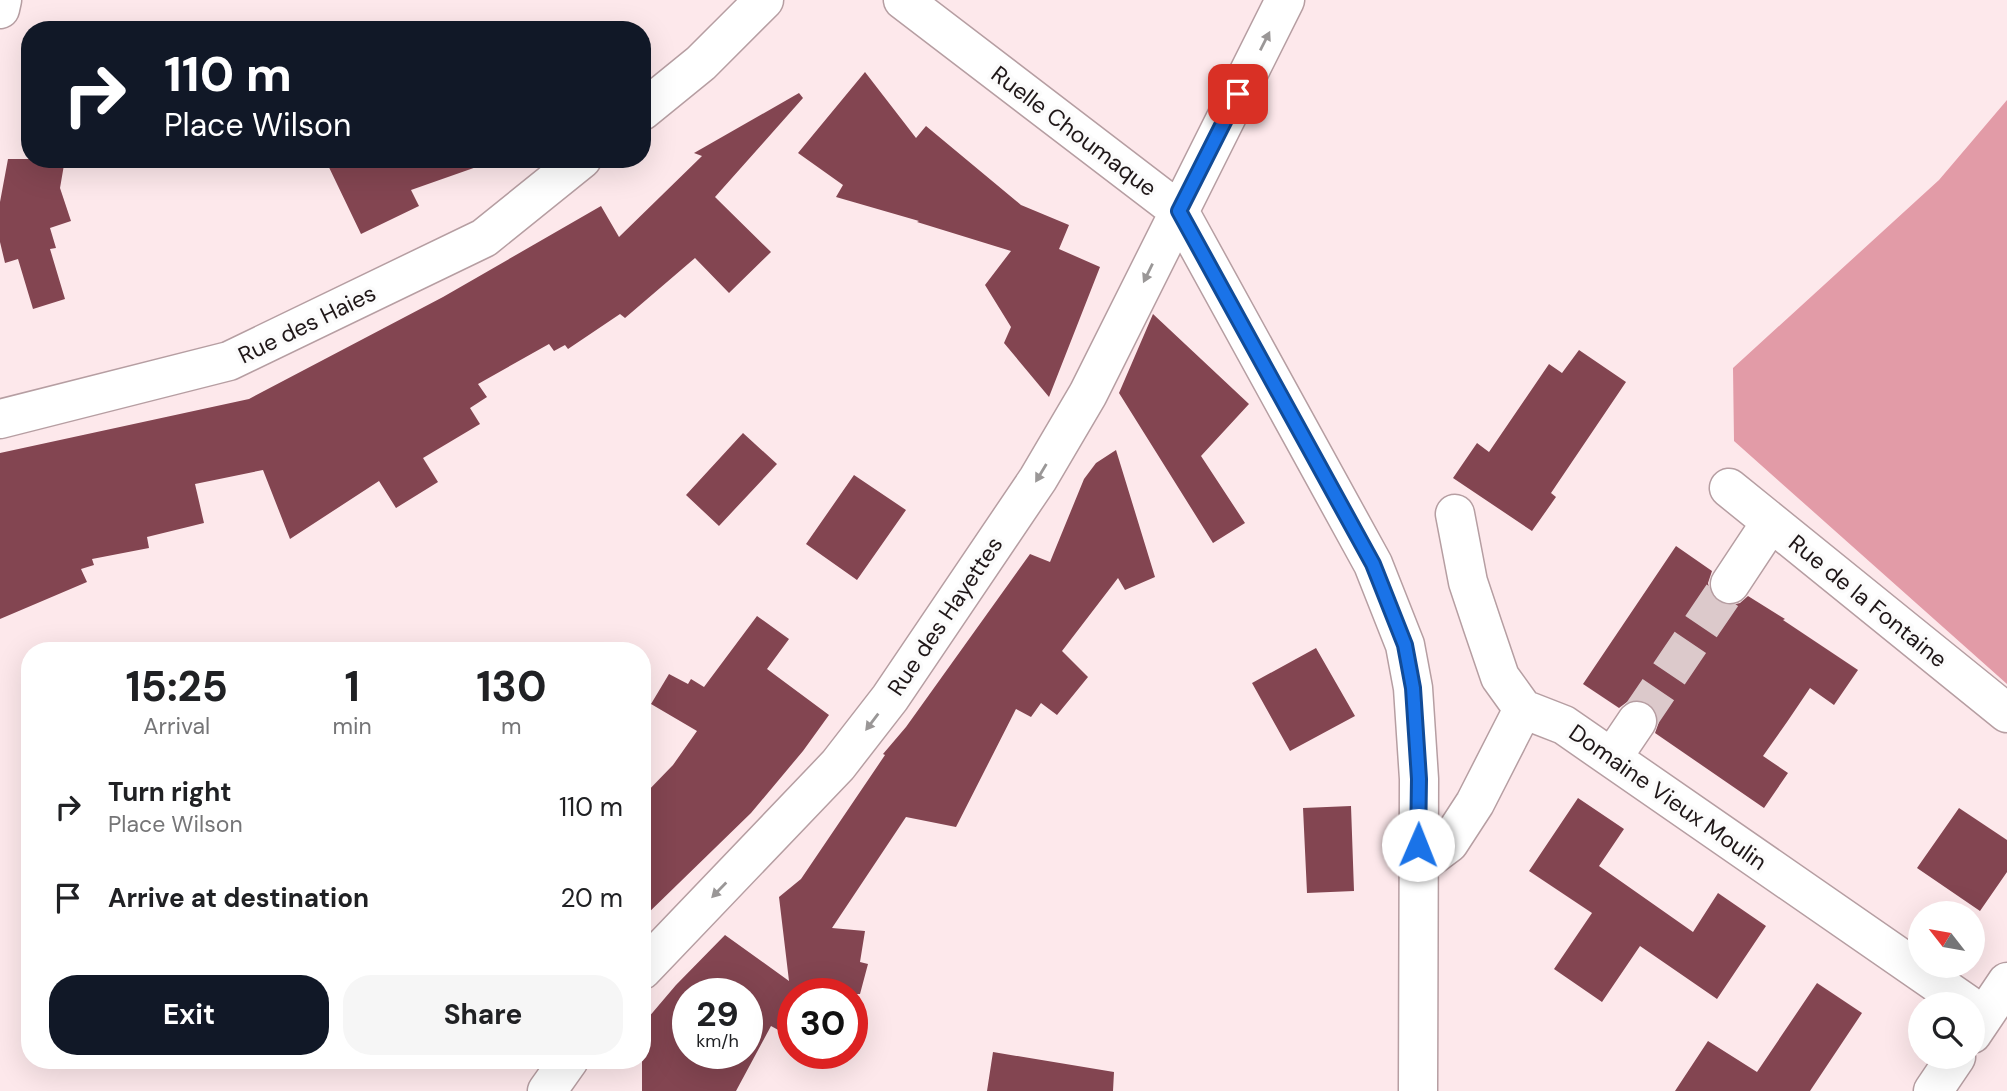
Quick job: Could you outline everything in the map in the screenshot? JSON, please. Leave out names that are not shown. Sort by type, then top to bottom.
[{"type":"street","points":[[0,9],[2,0]]},
{"type":"street","points":[[651,104],[701,63],[764,0]]},
{"type":"street","name":"Ruelle Choumaque","points":[[903,0],[1179,211],[1373,564],[1405,645],[1413,688],[1419,779],[1418,1091]]},
{"type":"street","name":"Rue des Hayettes","points":[[651,961],[838,765],[890,698],[1051,458],[1088,394],[1285,0]]},
{"type":"street","name":"Rue des Haies","points":[[0,419],[229,361],[484,238],[571,168]]},
{"type":"street","name":"Rue de la Fontaine","points":[[1729,488],[2007,713]]},
{"type":"street","points":[[1418,867],[1449,843],[1475,803],[1523,709],[1500,677],[1468,582],[1455,514]]},
{"type":"street","points":[[1730,584],[1771,522]]},
{"type":"street","name":"Domaine Vieux Moulin","points":[[1523,709],[1564,725],[1940,992]]},
{"type":"street","points":[[1612,758],[1637,721]]},
{"type":"street","points":[[1985,1005],[2007,982]]},
{"type":"street","points":[[547,1091],[563,1069]]},
{"type":"street","points":[[1933,1091],[1948,1069]]},
{"type":"shaded area","points":[[2007,100],[2007,684],[1734,441],[1733,368],[1939,180]]},
{"type":"building","points":[[865,72],[916,138],[926,126],[1021,205],[1069,225],[1059,249],[1100,267],[1049,397],[1004,343],[1011,327],[985,285],[1011,251],[836,197],[843,185],[798,153]]},
{"type":"building","points":[[799,93],[803,98],[715,197],[771,252],[729,293],[695,258],[625,318],[620,314],[568,349],[565,345],[554,351],[549,344],[478,384],[487,397],[470,408],[480,424],[423,458],[438,482],[396,508],[379,481],[290,539],[263,470],[195,484],[204,523],[147,537],[149,548],[92,559],[94,565],[81,569],[87,582],[0,619],[0,453],[249,399],[443,297],[601,206],[619,237],[702,156],[694,153]]},
{"type":"building","points":[[8,159],[21,159],[21,168],[63,168],[60,188],[71,221],[50,228],[56,248],[50,249],[65,299],[33,309],[18,259],[5,263],[0,242],[0,202]]},
{"type":"building","points":[[329,168],[474,168],[411,190],[419,206],[361,234]]},
{"type":"building","points":[[1153,314],[1249,404],[1201,456],[1245,523],[1213,543],[1119,393]]},
{"type":"building","points":[[1579,350],[1626,382],[1551,493],[1556,497],[1532,531],[1453,478],[1477,443],[1489,452],[1549,364],[1562,373]]},
{"type":"building","points":[[743,433],[777,464],[719,526],[686,495]]},
{"type":"building","points":[[1116,450],[1155,577],[1125,590],[1118,578],[1062,651],[1088,677],[1057,715],[1041,703],[1031,717],[1016,709],[956,827],[906,817],[832,928],[865,931],[860,962],[868,964],[864,978],[789,978],[779,897],[801,879],[885,755],[883,754],[906,727],[1030,554],[1050,562],[1084,479],[1096,463]]},
{"type":"building","points":[[854,475],[906,510],[857,580],[806,544]]},
{"type":"building","points":[[1676,546],[1712,571],[1708,583],[1710,593],[1717,602],[1729,606],[1740,603],[1748,596],[1858,670],[1834,705],[1810,688],[1763,756],[1788,773],[1764,808],[1655,733],[1659,722],[1650,703],[1638,699],[1619,708],[1583,684]]},
{"type":"building","points":[[757,616],[789,639],[767,669],[829,715],[751,813],[651,910],[651,788],[673,765],[697,731],[651,704],[669,674],[688,684],[691,679],[704,687]]},
{"type":"building","points":[[1316,648],[1355,716],[1290,751],[1252,683]]},
{"type":"building","points":[[1578,798],[1624,829],[1599,866],[1693,932],[1718,893],[1766,926],[1717,999],[1640,946],[1602,1002],[1554,969],[1592,913],[1529,871]]},
{"type":"building","points":[[1351,806],[1354,891],[1307,893],[1303,808]]},
{"type":"building","points":[[1959,808],[2007,840],[2007,872],[1985,904],[1985,901],[1965,901],[1917,868]]},
{"type":"building","points":[[725,935],[785,978],[777,978],[777,1029],[771,1026],[763,1041],[763,978],[683,978]]},
{"type":"building","points":[[1817,983],[1862,1013],[1810,1091],[1675,1091],[1708,1041],[1757,1072]]},
{"type":"building","points":[[672,990],[672,1069],[748,1069],[736,1091],[642,1091],[642,1069],[651,1069],[651,1014]]},
{"type":"building","points":[[993,1052],[1114,1072],[1113,1091],[987,1091]]},
{"type":"tunnel","points":[[1637,721],[1730,584]]},
{"type":"route","points":[[1238,94],[1179,211],[1373,564],[1391,607],[1405,645],[1413,688],[1419,779],[1418,845]]}]
